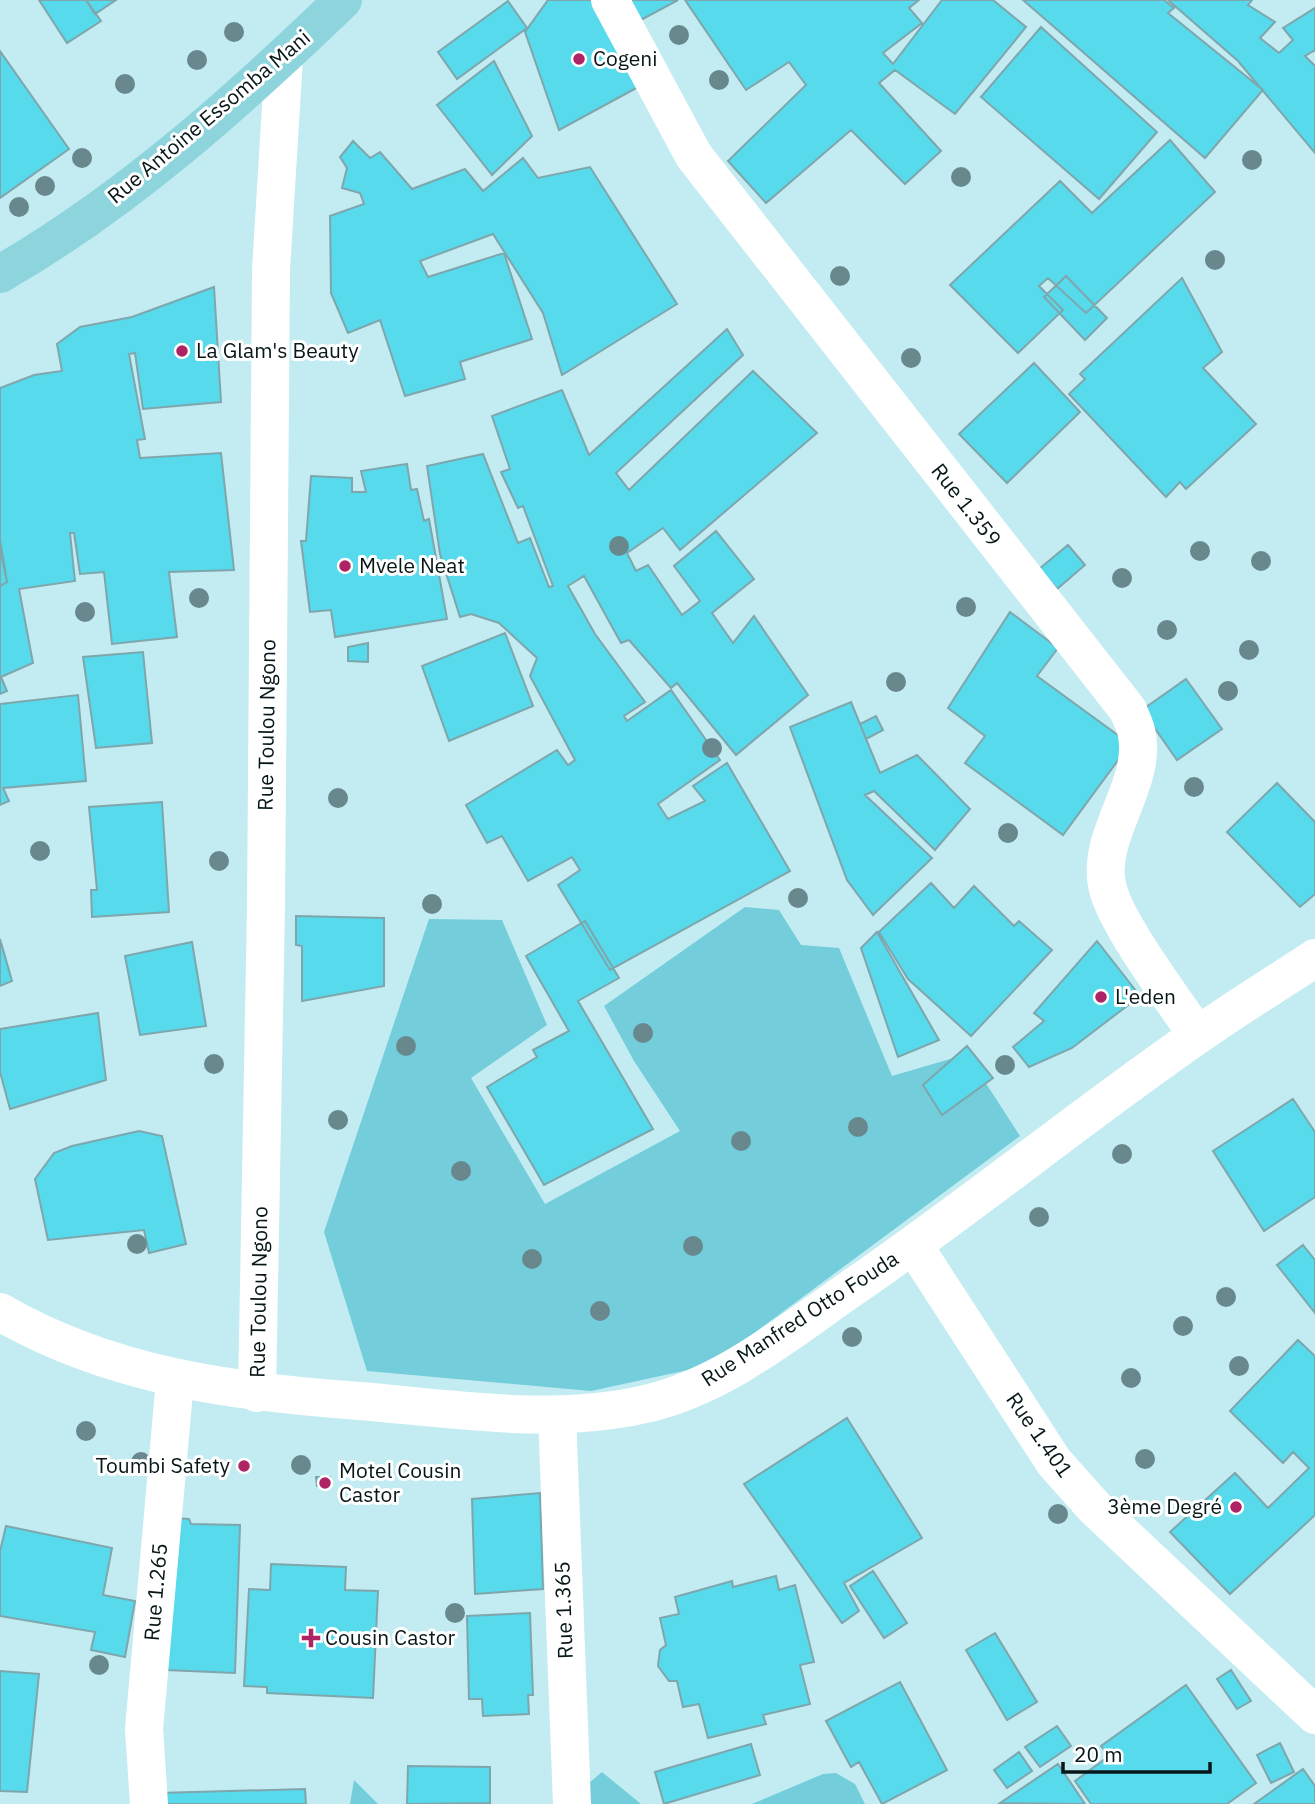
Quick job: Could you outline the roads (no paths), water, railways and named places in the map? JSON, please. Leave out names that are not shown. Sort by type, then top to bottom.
[{"type":"main road","name":"Rue Antoine Essomba Mani","points":[[0,274],[44,249],[137,183],[284,57],[325,5]]},
{"type":"street","name":"Rue 1.359","points":[[610,0],[694,156],[1128,710],[1137,734],[1137,762],[1107,859],[1106,884],[1114,908],[1197,1035]]},
{"type":"street","name":"Rue Toulou Ngono","points":[[257,1393],[265,920],[271,270],[284,57]]},
{"type":"street","name":"Rue Manfred Otto Fouda","points":[[0,1312],[97,1357],[175,1380],[257,1393],[557,1415],[641,1405],[704,1385],[758,1352],[914,1246],[1197,1035],[1315,958]]},
{"type":"street","name":"Rue 1.401","points":[[914,1246],[1054,1462],[1096,1508],[1315,1715]]},
{"type":"street","name":"Rue 1.265","points":[[149,1804],[144,1728],[175,1380]]},
{"type":"street","name":"Rue 1.365","points":[[557,1415],[572,1804]]},
{"type":"place","name":"Cogeni","points":[[579,59]]},
{"type":"place","name":"La Glam's Beauty","points":[[182,351]]},
{"type":"place","name":"Mvele Neat","points":[[345,566]]},
{"type":"place","name":"L'eden","points":[[1101,997]]},
{"type":"place","name":"Toumbi Safety","points":[[244,1466]]},
{"type":"place","name":"Motel Cousin Castor","points":[[325,1483]]},
{"type":"place","name":"3ème Degré","points":[[1236,1507]]},
{"type":"place","name":"Cousin Castor","points":[[311,1638]]}]
